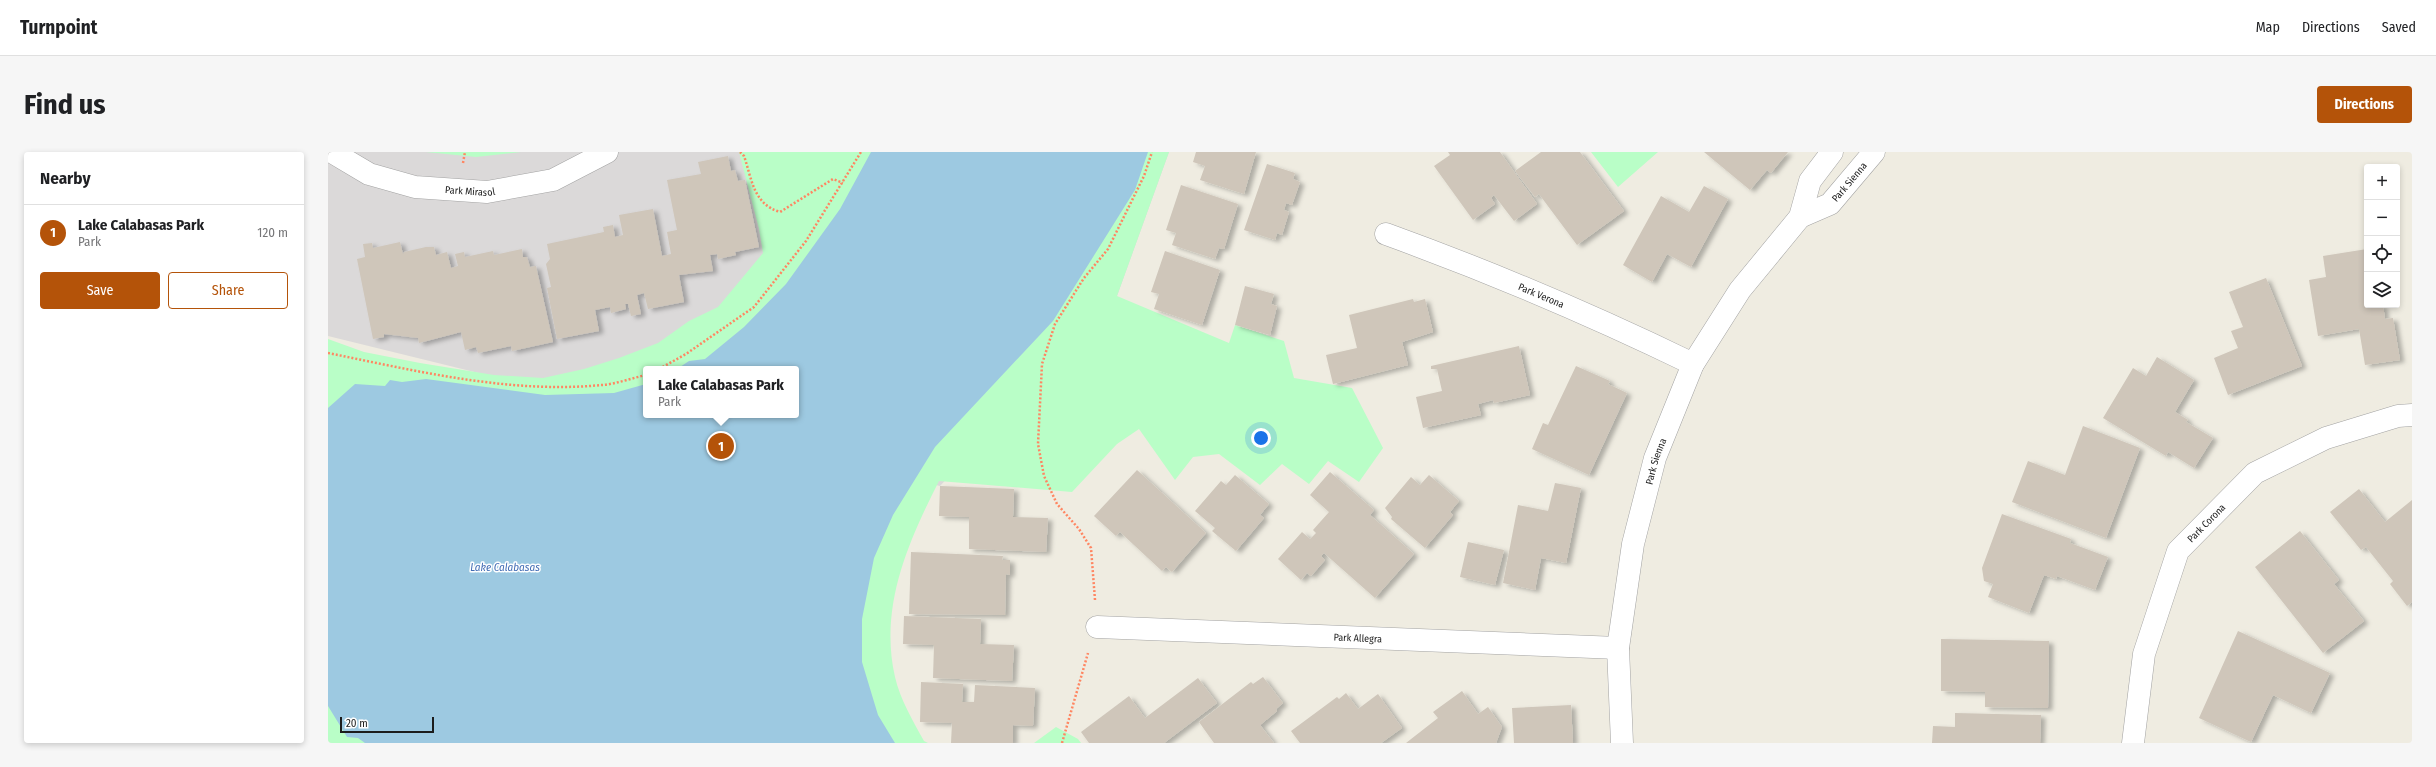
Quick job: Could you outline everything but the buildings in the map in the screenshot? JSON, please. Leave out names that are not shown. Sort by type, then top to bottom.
[{"type":"street","name":"Park Mirasol","points":[[332,152],[369,174],[415,187],[487,192],[553,180],[607,152]]},
{"type":"street","name":"Park Sienna","points":[[1622,743],[1618,648],[1633,544],[1655,458],[1693,364],[1740,290],[1800,217],[1810,180],[1832,152]]},
{"type":"street","name":"Park Sienna","points":[[1800,217],[1830,204],[1874,152]]},
{"type":"street","name":"Park Verona","points":[[1386,234],[1471,264],[1571,307],[1693,364]]},
{"type":"street","name":"Park Corona","points":[[2133,743],[2144,654],[2178,551],[2255,473],[2326,438],[2398,416],[2412,415]]},
{"type":"street","name":"Park Allegra","points":[[1097,627],[1618,648]]},
{"type":"path","points":[[462,165],[465,152]]},
{"type":"path","points":[[740,152],[744,156],[758,197],[768,209],[780,212],[833,179],[843,183]]},
{"type":"path","points":[[664,366],[686,354],[754,307],[806,241],[861,152]]},
{"type":"path","points":[[1062,743],[1097,627],[1091,548],[1079,529],[1057,504],[1044,476],[1038,444],[1042,364],[1055,324],[1084,278],[1108,249],[1144,176],[1152,152]]},
{"type":"path","points":[[328,353],[498,384],[546,387],[603,385],[643,376]]},
{"type":"shaded area","points":[[328,152],[1169,152],[1117,296],[940,486],[662,418],[799,418],[799,366],[643,366],[643,413],[328,336]]},
{"type":"green space","points":[[426,152],[521,152],[476,157]]},
{"type":"green space","name":"Lake Calabasas","points":[[739,152],[1169,152],[1117,296],[1229,343],[1235,325],[1284,341],[1294,378],[1352,388],[1383,448],[1359,482],[1328,461],[1309,484],[1282,464],[1260,485],[1219,454],[1193,457],[1175,480],[1139,429],[1117,444],[1072,492],[939,481],[907,551],[899,576],[891,625],[891,651],[897,685],[911,718],[924,741],[928,743],[328,743],[328,339],[364,352],[420,363],[494,375],[543,378],[584,369],[619,358],[658,343],[689,321],[718,307],[763,253],[759,229]]},
{"type":"green space","points":[[1591,152],[1658,152],[1618,187]]},
{"type":"green space","points":[[1056,727],[1078,739],[1081,743],[1034,743]]},
{"type":"water","name":"Lake Calabasas","points":[[871,152],[1148,152],[1135,190],[1053,321],[935,447],[893,515],[874,558],[862,619],[862,662],[878,715],[895,743],[365,743],[358,738],[347,737],[328,706],[328,408],[355,384],[385,386],[390,380],[402,382],[426,379],[545,395],[614,393],[643,385],[643,418],[799,418],[799,366],[682,366],[689,361],[705,359],[744,327],[786,284],[840,209]]},
{"type":"place","name":"Lake Calabasas Park","points":[[721,446]]}]
